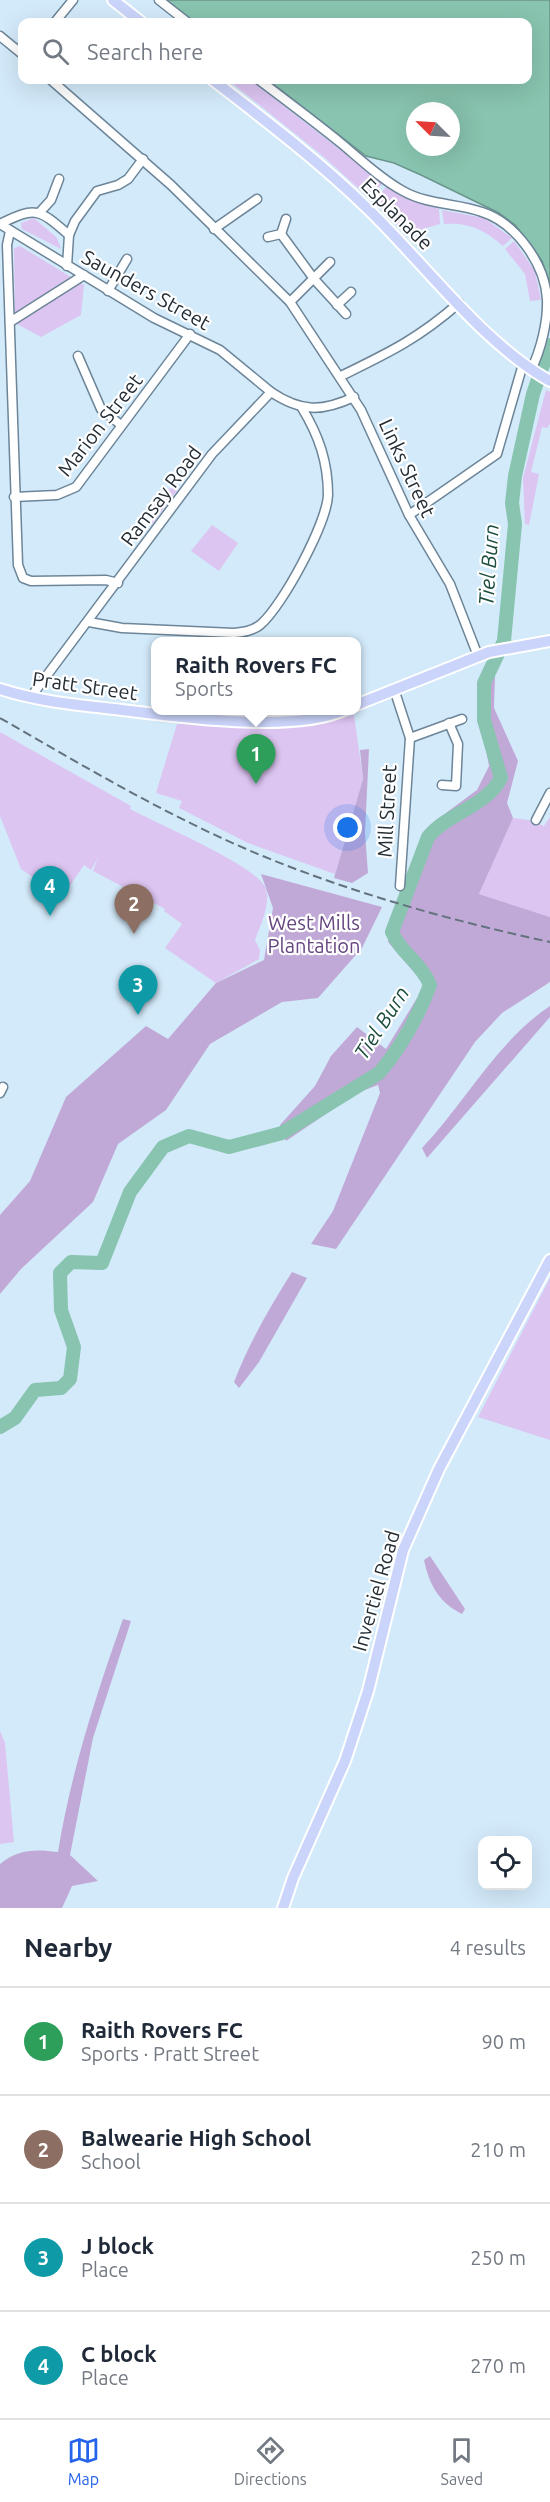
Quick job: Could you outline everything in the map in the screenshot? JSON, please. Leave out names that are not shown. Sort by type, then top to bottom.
[{"type":"main road","points":[[113,0],[136,18]]},
{"type":"main road","name":"Esplanade","points":[[218,84],[308,155],[366,207],[499,345],[527,367],[549,380]]},
{"type":"main road","points":[[361,703],[489,652],[550,641]]},
{"type":"main road","name":"Pratt Street","points":[[0,689],[30,698],[151,712]]},
{"type":"main road","name":"Pratt Street","points":[[177,715],[212,719],[308,720],[334,715]]},
{"type":"main road","name":"Invertiel Road","points":[[283,1908],[293,1878],[345,1761],[368,1691],[403,1550],[439,1469],[550,1260]]},
{"type":"street","points":[[58,18],[73,0]]},
{"type":"street","points":[[159,0],[182,18]]},
{"type":"street","points":[[0,36],[18,51]]},
{"type":"street","name":"Links Street","points":[[56,84],[142,159],[290,302],[354,397],[409,515],[450,584],[478,656]]},
{"type":"street","points":[[264,84],[380,176],[404,192],[437,204],[483,212],[511,230],[528,249],[540,270],[547,298],[544,326],[515,396],[497,454],[409,515]]},
{"type":"street","points":[[67,266],[69,235],[75,221],[97,191],[118,186],[128,179],[142,159]]},
{"type":"street","points":[[40,212],[51,200],[59,179]]},
{"type":"street","points":[[214,229],[257,200]]},
{"type":"street","points":[[0,224],[23,213],[40,212],[69,235]]},
{"type":"street","points":[[281,234],[286,219]]},
{"type":"street","name":"Saunders Street","points":[[0,224],[154,318],[220,350],[271,392]]},
{"type":"street","points":[[10,231],[7,245],[18,565],[23,578],[31,581],[106,580],[117,583]]},
{"type":"street","points":[[268,237],[281,234]]},
{"type":"street","points":[[281,234],[314,279],[346,314]]},
{"type":"street","points":[[108,291],[127,259]]},
{"type":"street","points":[[290,302],[330,262]]},
{"type":"street","points":[[10,322],[84,276]]},
{"type":"street","points":[[337,304],[351,292]]},
{"type":"street","points":[[341,376],[406,345],[433,327],[459,303]]},
{"type":"street","name":"Marion Street","points":[[14,497],[57,495],[76,487],[190,334]]},
{"type":"street","points":[[78,356],[101,409],[121,425]]},
{"type":"street","points":[[271,392],[302,408],[334,406],[354,397]]},
{"type":"street","name":"Ramsay Road","points":[[30,698],[89,622],[206,461],[271,392]]},
{"type":"street","points":[[89,622],[122,628],[234,633],[252,630],[261,624],[277,607],[322,524],[328,498],[323,451],[316,431],[302,408]]},
{"type":"street","name":"Mill Street","points":[[394,689],[410,738],[400,886]]},
{"type":"street","name":"Mill Street","points":[[410,738],[462,719]]},
{"type":"street","points":[[442,785],[456,786],[458,744],[449,723]]},
{"type":"street","points":[[536,820],[550,794]]},
{"type":"shaded area","points":[[166,0],[550,0],[550,284],[542,261],[515,225],[499,213],[394,163],[366,156],[273,84],[532,84],[532,18],[190,18]]},
{"type":"shaded area","points":[[233,84],[255,84],[383,183],[369,198],[324,157]]},
{"type":"shaded area","points":[[386,187],[409,200],[439,209],[440,224],[405,234],[374,202]]},
{"type":"shaded area","points":[[442,210],[484,218],[512,238],[503,246],[476,228],[461,224],[444,224]]},
{"type":"shaded area","points":[[34,218],[57,238],[61,249],[22,229],[21,223]]},
{"type":"shaded area","points":[[514,241],[535,271],[541,300],[530,301],[525,274],[505,249]]},
{"type":"shaded area","points":[[20,246],[84,285],[81,315],[41,337],[15,323],[14,248]]},
{"type":"shaded area","points":[[546,390],[550,392],[550,424],[547,428],[542,427],[531,472],[539,474],[529,525],[525,524],[523,478]]},
{"type":"shaded area","points":[[179,488],[151,526],[148,509],[163,489]]},
{"type":"shaded area","points":[[212,525],[238,543],[219,571],[191,551]]},
{"type":"shaded area","points":[[354,715],[363,779],[335,874],[248,843],[179,808],[182,801],[156,793],[177,724],[299,727]]},
{"type":"shaded area","points":[[0,732],[131,806],[130,809],[225,856],[257,878],[267,893],[264,914],[255,940],[260,950],[259,959],[216,983],[165,948],[182,924],[164,911],[165,909],[93,871],[98,858],[91,870],[84,865],[62,897],[21,869],[0,816]]},
{"type":"shaded area","points":[[550,817],[550,917],[479,894],[513,818],[529,820],[544,826]]},
{"type":"shaded area","points":[[550,1278],[550,1440],[478,1417]]},
{"type":"shaded area","points":[[0,1731],[5,1743],[14,1842],[0,1844]]},
{"type":"green space","points":[[485,668],[495,676],[494,708],[518,761],[507,803],[513,818],[479,894],[550,917],[550,982],[502,1013],[475,1042],[336,1249],[311,1244],[333,1211],[380,1093],[378,1085],[357,1093],[286,1141],[280,1125],[315,1086],[331,1056],[357,1027],[386,1049],[425,985],[388,942],[390,931],[422,841],[435,821],[477,790],[489,766],[478,709]]},
{"type":"green space","points":[[369,749],[365,833],[368,873],[352,883],[334,878],[363,779],[360,750]]},
{"type":"green space","name":"West Mills Plantation","points":[[261,874],[382,907],[362,948],[318,998],[282,1002],[210,1044],[166,1110],[118,1144],[93,1202],[21,1269],[0,1294],[0,1215],[30,1181],[66,1097],[146,1026],[168,1039],[216,983],[264,960],[273,908]]},
{"type":"green space","points":[[550,1006],[550,1017],[427,1158],[422,1148],[482,1073],[531,1020]]},
{"type":"green space","points":[[292,1272],[307,1278],[259,1362],[239,1388],[234,1382],[246,1353]]},
{"type":"green space","points":[[430,1556],[465,1609],[462,1614],[447,1604],[432,1585],[424,1560]]},
{"type":"green space","points":[[123,1619],[131,1621],[93,1738],[70,1855],[98,1881],[72,1886],[62,1908],[0,1908],[0,1864],[13,1855],[27,1851],[58,1852],[63,1822],[85,1734]]},
{"type":"waterway","name":"Tiel Burn","points":[[0,1427],[15,1418],[35,1390],[61,1388],[70,1379],[74,1347],[61,1310],[60,1273],[71,1262],[102,1263],[130,1192],[163,1147],[189,1136],[229,1147],[282,1133],[379,1073],[415,1020],[430,985],[392,932],[428,837],[446,821],[486,796],[501,778],[484,720],[484,683],[504,641],[515,524],[512,503],[515,476],[533,394],[550,345]]},
{"type":"railway","points":[[0,718],[169,813],[275,861],[342,886],[411,907],[550,942]]},
{"type":"place","name":"Raith Rovers FC","points":[[256,784]]},
{"type":"place","name":"C block","points":[[50,916]]},
{"type":"place","name":"Balwearie High School","points":[[134,934]]},
{"type":"place","name":"J block","points":[[138,1015]]}]
